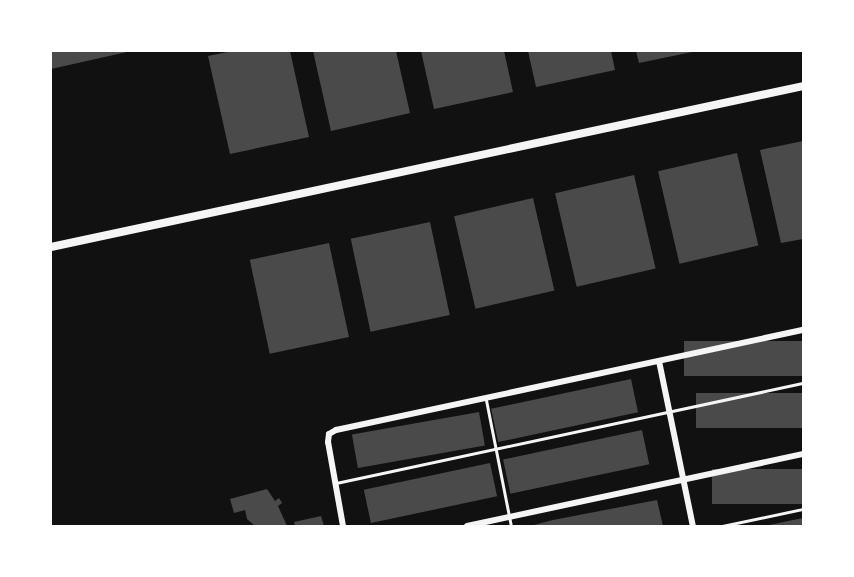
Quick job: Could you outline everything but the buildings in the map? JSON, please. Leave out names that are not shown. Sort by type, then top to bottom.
[{"type":"street","points":[[51,247],[803,86]]},
{"type":"street","points":[[343,526],[334,484],[329,434],[803,330]]},
{"type":"street","points":[[659,362],[693,526]]},
{"type":"street","points":[[467,526],[803,454]]},
{"type":"lane","points":[[334,484],[803,383]]},
{"type":"lane","points":[[486,400],[511,526]]},
{"type":"lane","points":[[722,526],[803,509]]}]
